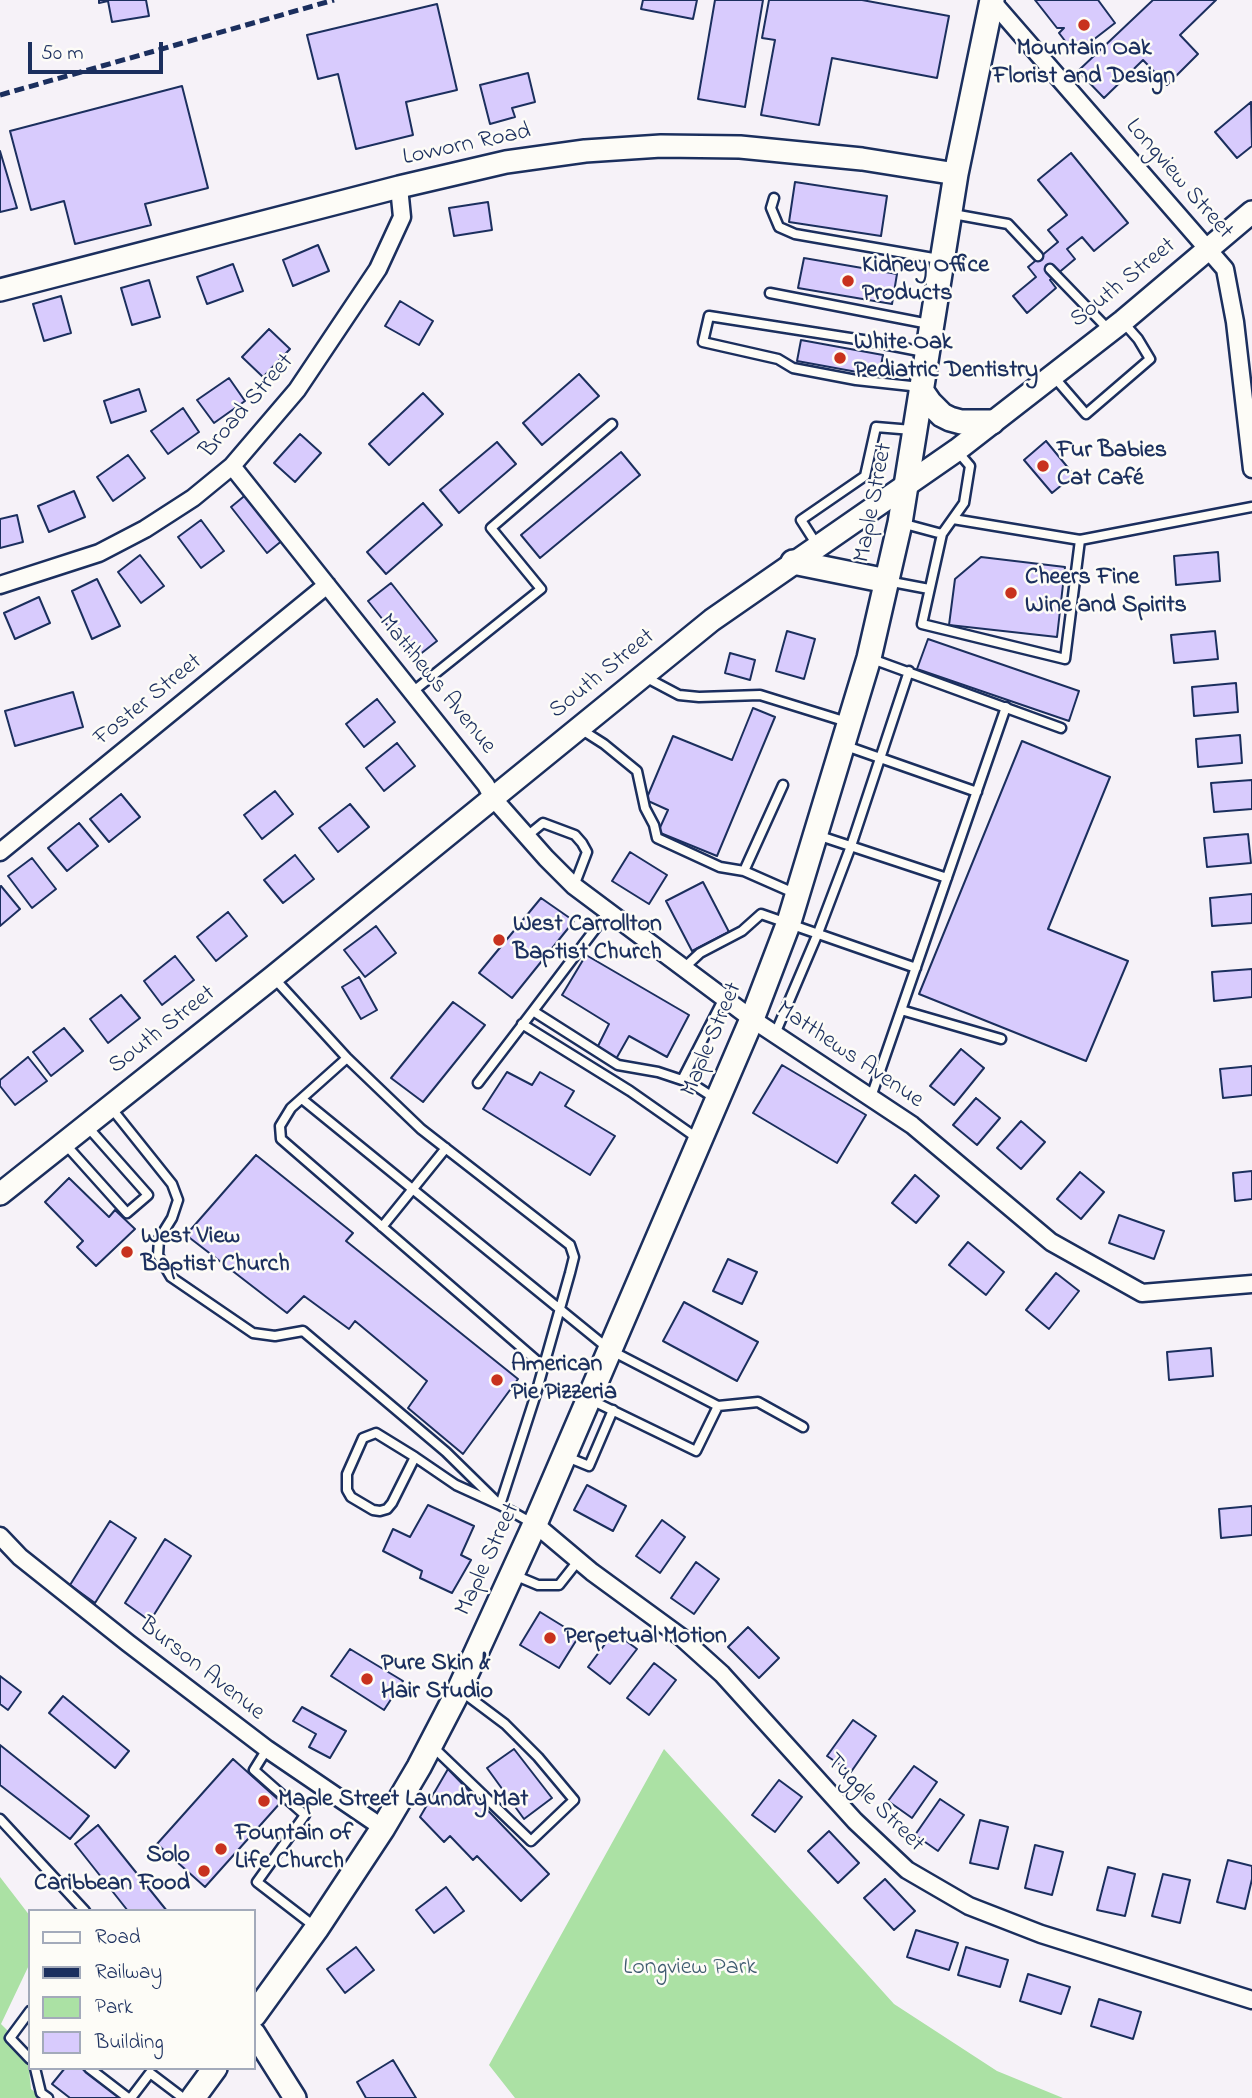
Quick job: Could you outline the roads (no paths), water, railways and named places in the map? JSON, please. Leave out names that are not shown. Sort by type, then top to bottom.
[{"type":"main road","name":"Maple Street","points":[[256,2012],[317,1928],[383,1828],[459,1690],[589,1399],[752,1019],[789,922],[869,658],[900,523],[956,174],[991,0]]},
{"type":"main road","points":[[922,389],[930,403],[950,419],[961,422],[992,422]]},
{"type":"main road","points":[[793,562],[887,581]]},
{"type":"main road","points":[[192,2098],[213,2070]]},
{"type":"street","name":"Longview Street","points":[[991,0],[1225,269],[1235,322],[1252,470]]},
{"type":"street","name":"Lovvorn Road","points":[[0,290],[399,187],[506,162],[585,151],[661,146],[754,149],[862,159],[956,174]]},
{"type":"street","name":"Broad Street","points":[[0,585],[99,553],[145,529],[192,498],[232,466],[298,390],[378,269],[402,217],[399,187]]},
{"type":"street","name":"South Street","points":[[0,1194],[273,977],[712,620],[957,450],[1116,326],[1252,212]]},
{"type":"street","name":"Matthews Avenue","points":[[232,466],[494,797],[574,886],[752,1019],[912,1125],[1051,1242],[1142,1293],[1252,1283]]},
{"type":"street","name":"Foster Street","points":[[0,852],[327,585]]},
{"type":"street","name":"Tuggle Street","points":[[535,1524],[578,1561],[681,1637],[722,1674],[855,1821],[907,1870],[969,1906],[1041,1934],[1252,2000]]},
{"type":"street","name":"Burson Avenue","points":[[0,1536],[42,1574],[267,1749],[383,1828]]},
{"type":"street","points":[[256,2036],[295,2098]]},
{"type":"lane","points":[[774,198],[771,208],[779,227],[795,234],[942,260]]},
{"type":"lane","points":[[950,214],[1008,224],[1038,256]]},
{"type":"lane","points":[[1050,269],[1116,326],[1139,339],[1150,359],[1086,414],[1052,375]]},
{"type":"lane","points":[[770,293],[932,324]]},
{"type":"lane","points":[[922,389],[793,368],[778,359],[703,342],[709,316],[863,340],[927,353]]},
{"type":"lane","points":[[411,693],[541,589],[491,528],[612,424]]},
{"type":"lane","points":[[818,546],[801,520],[864,476],[876,427],[915,430]]},
{"type":"lane","points":[[957,450],[970,466],[964,503],[942,534],[922,624],[1065,659],[1080,540]]},
{"type":"lane","points":[[953,519],[1080,540],[1252,507]]},
{"type":"lane","points":[[900,523],[942,534]]},
{"type":"lane","points":[[887,581],[929,589]]},
{"type":"lane","points":[[869,658],[1061,728]]},
{"type":"lane","points":[[775,1034],[851,846],[909,671]]},
{"type":"lane","points":[[643,676],[678,695],[760,695],[847,734],[881,758],[977,792]]},
{"type":"lane","points":[[871,1097],[1006,707]]},
{"type":"lane","points":[[579,729],[604,744],[637,771],[645,808],[657,838],[720,867],[744,871],[798,895]]},
{"type":"lane","points":[[744,871],[783,785]]},
{"type":"lane","points":[[527,836],[543,823],[575,835],[582,842],[587,852],[574,886]]},
{"type":"lane","points":[[817,835],[947,878]]},
{"type":"lane","points":[[478,1083],[608,912]]},
{"type":"lane","points":[[685,967],[700,953],[742,931],[761,914],[916,968]]},
{"type":"lane","points":[[273,977],[347,1058],[421,1129],[570,1245],[574,1257],[560,1310],[500,1505]]},
{"type":"lane","points":[[682,1080],[724,998]]},
{"type":"lane","points":[[901,1010],[1001,1039]]},
{"type":"lane","points":[[533,1011],[618,1065],[658,1072],[691,1083],[717,1099]]},
{"type":"lane","points":[[522,1024],[630,1091],[700,1139]]},
{"type":"lane","points":[[347,1058],[291,1108],[280,1126],[281,1139],[544,1367]]},
{"type":"lane","points":[[302,1099],[610,1350],[718,1406],[758,1402],[803,1427]]},
{"type":"lane","points":[[110,1106],[172,1184],[178,1200],[172,1218],[159,1238],[158,1255],[171,1277],[253,1333],[275,1336],[303,1331],[446,1452],[500,1505]]},
{"type":"lane","points":[[64,1143],[127,1213],[148,1195],[86,1125]]},
{"type":"lane","points":[[382,1227],[446,1148]]},
{"type":"lane","points":[[589,1399],[696,1451],[718,1406]]},
{"type":"lane","points":[[564,1456],[589,1466],[613,1410]]},
{"type":"lane","points":[[415,1457],[387,1509],[373,1510],[351,1497],[346,1490],[347,1474],[363,1438],[376,1433],[415,1457],[456,1485],[535,1524]]},
{"type":"lane","points":[[512,1574],[538,1585],[559,1585],[578,1561]]},
{"type":"lane","points":[[430,1745],[531,1841],[574,1800],[538,1757],[505,1724],[459,1690]]},
{"type":"lane","points":[[267,1749],[254,1770],[305,1815],[257,1882],[317,1928]]},
{"type":"lane","points":[[0,1819],[83,1909]]},
{"type":"lane","points":[[28,2014],[10,2038],[28,2057]]},
{"type":"lane","points":[[35,2070],[41,2093],[48,2098]]},
{"type":"lane","points":[[92,2070],[130,2098],[147,2071],[183,2098]]},
{"type":"railway","points":[[0,95],[334,0]]},
{"type":"place","name":"Mountain Oak Florist and Design","points":[[1084,25]]},
{"type":"place","name":"Kidney Office Products","points":[[848,281]]},
{"type":"place","name":"White Oak Pediatric Dentistry","points":[[840,358]]},
{"type":"place","name":"Fur Babies Cat Café","points":[[1043,466]]},
{"type":"place","name":"Cheers Fine Wine and Spirits","points":[[1011,593]]},
{"type":"place","name":"West Carrollton Baptist Church","points":[[499,940]]},
{"type":"place","name":"West View Baptist Church","points":[[127,1252]]},
{"type":"place","name":"American Pie Pizzeria","points":[[497,1380]]},
{"type":"place","name":"Perpetual Motion","points":[[550,1638]]},
{"type":"place","name":"Pure Skin & Hair Studio","points":[[367,1679]]},
{"type":"place","name":"Maple Street Laundry Mat","points":[[264,1801]]},
{"type":"place","name":"Fountain of Life Church","points":[[221,1849]]},
{"type":"place","name":"Solo Caribbean Food","points":[[204,1871]]},
{"type":"park label","name":"Longview Park","points":[[690,1969]]}]
